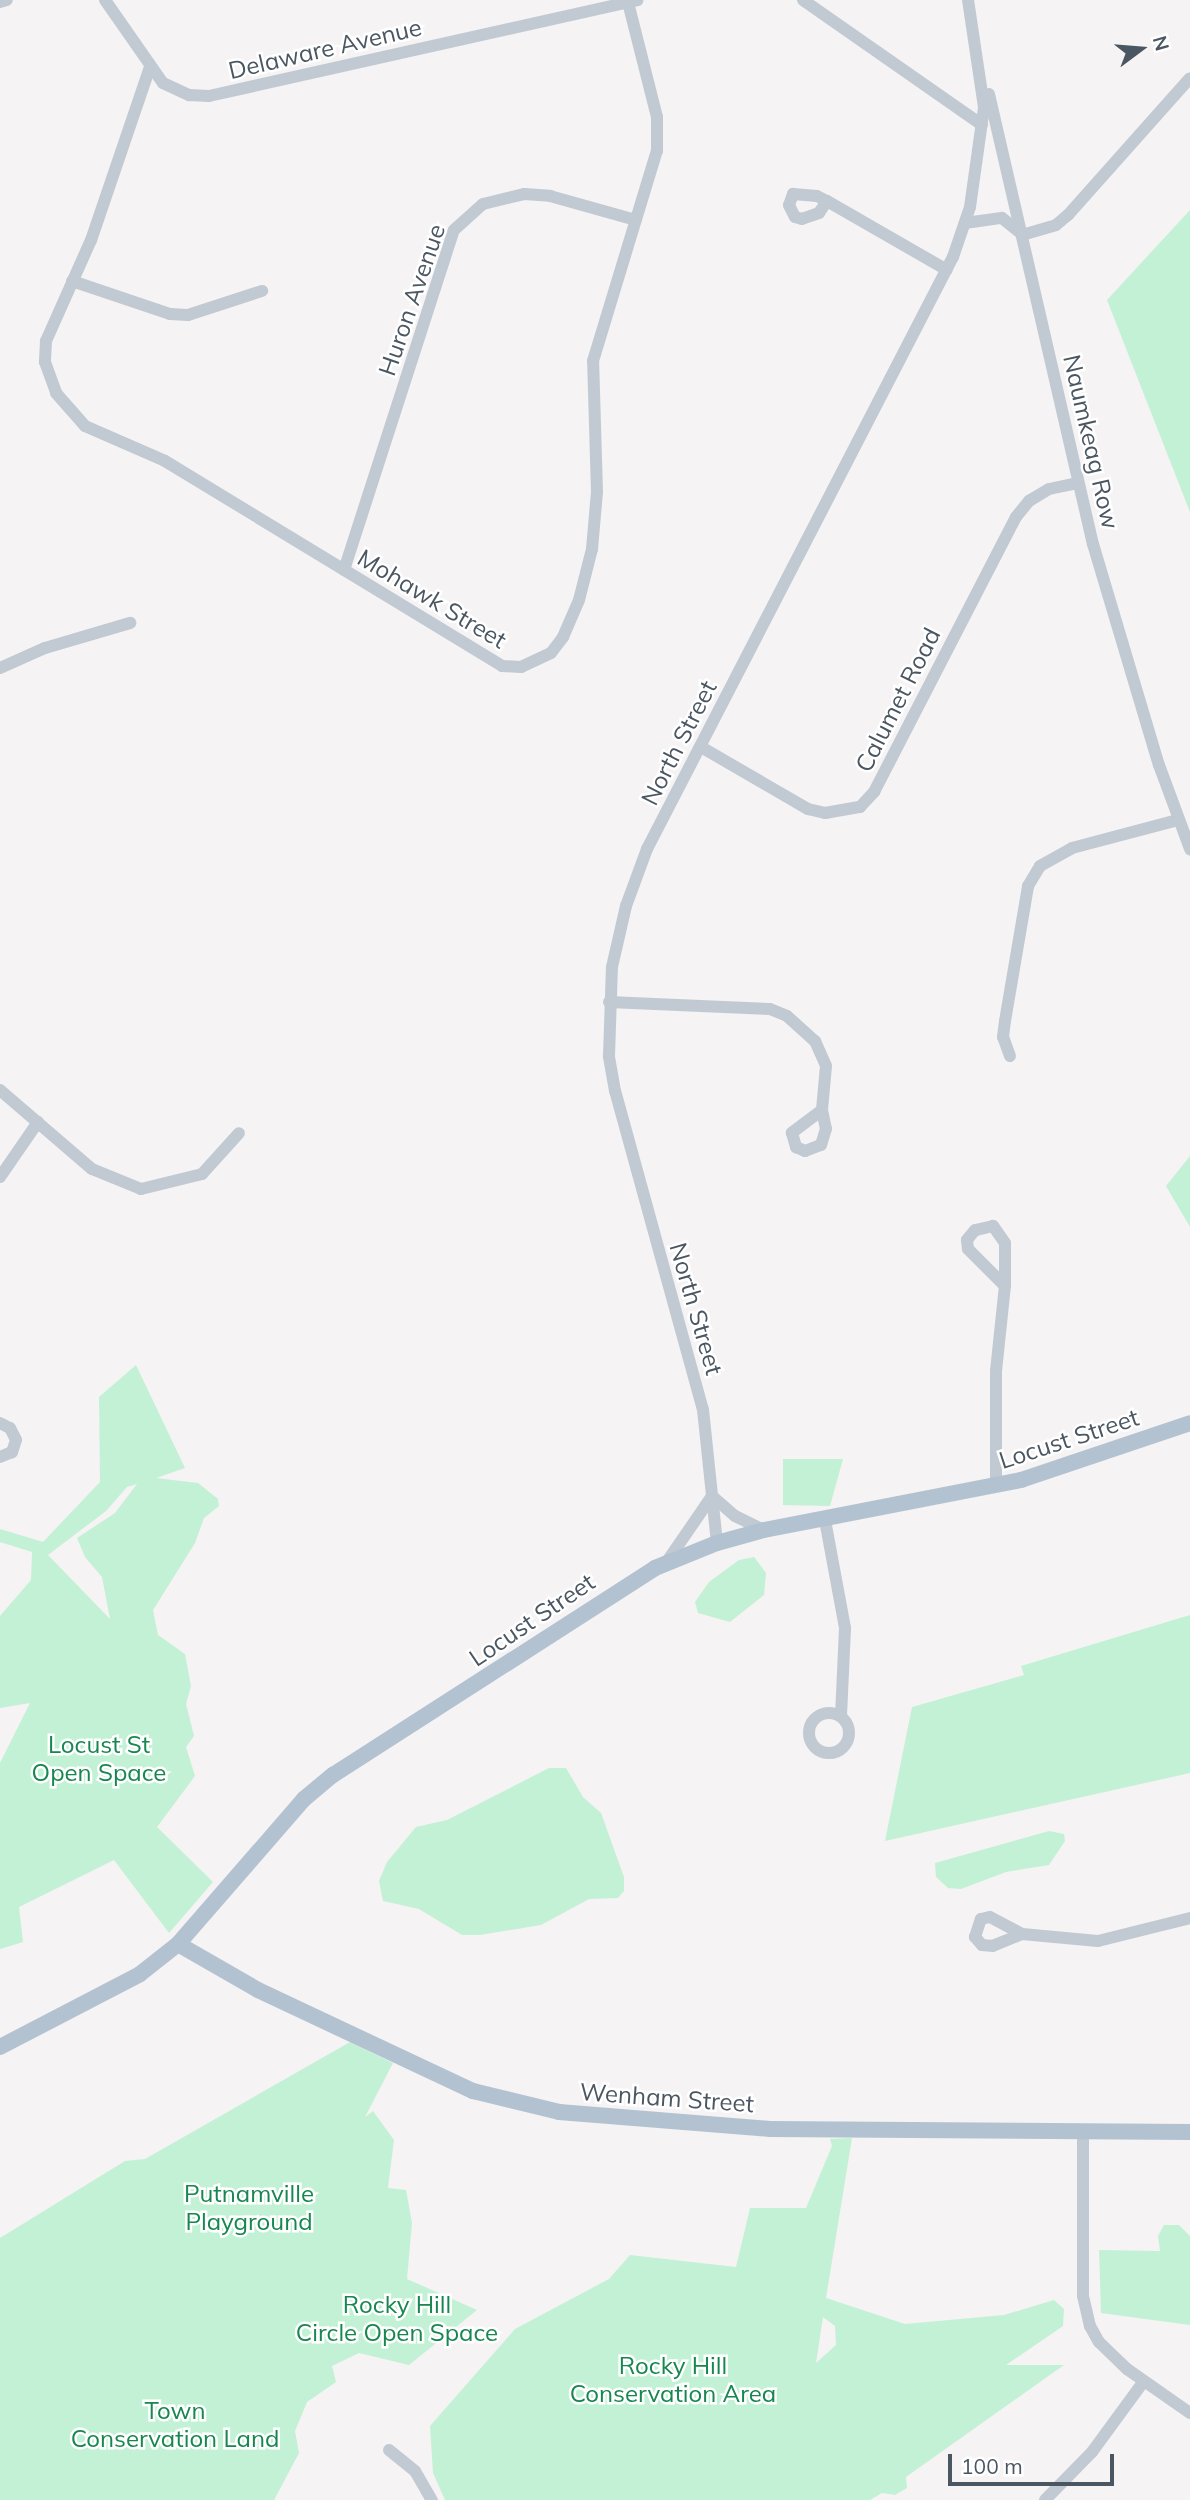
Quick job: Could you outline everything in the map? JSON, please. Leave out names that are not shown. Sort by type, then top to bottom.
[{"type":"main road","name":"Locust Street","points":[[0,2047],[140,1974],[178,1944],[304,1799],[333,1775],[475,1686],[622,1586],[666,1563],[717,1542],[764,1530],[996,1486],[1190,1423]]},
{"type":"main road","name":"Wenham Street","points":[[178,1944],[258,1990],[473,2091],[509,2102],[559,2112],[770,2129],[1083,2134],[1190,2132]]},
{"type":"street","points":[[0,2],[7,0]]},
{"type":"street","name":"Delaware Avenue","points":[[105,0],[150,66],[175,90],[209,96],[633,1]]},
{"type":"street","points":[[803,0],[982,125]]},
{"type":"street","name":"North Street","points":[[717,1542],[703,1410],[615,1091],[609,1056],[609,1002],[626,906],[648,849],[947,270],[965,223],[982,125],[976,39],[968,0]]},
{"type":"street","name":"Mohawk Street","points":[[150,66],[72,281],[51,323],[46,351],[50,379],[70,412],[85,426],[165,461],[502,666],[521,667],[551,653],[563,637],[579,600],[592,549],[597,492],[593,360],[657,151],[657,117],[633,1]]},
{"type":"street","name":"Naumkeag Row","points":[[976,39],[1078,483],[1178,820],[1190,849]]},
{"type":"street","points":[[965,223],[1002,218],[1022,235],[1056,225],[1068,215],[1190,78]]},
{"type":"street","name":"Huron Avenue","points":[[344,570],[454,230],[483,204],[524,194],[550,196],[636,220]]},
{"type":"street","points":[[827,201],[947,270]]},
{"type":"street","points":[[72,281],[170,314],[188,314],[261,290]]},
{"type":"street","name":"Calumet Road","points":[[701,747],[808,809],[825,813],[860,807],[874,792],[1016,517],[1029,501],[1049,489],[1078,483]]},
{"type":"street","points":[[0,668],[45,648],[130,623]]},
{"type":"street","points":[[1010,1056],[1003,1037],[1005,1021],[1028,886],[1041,866],[1072,848],[1178,820]]},
{"type":"street","points":[[609,1002],[770,1009],[787,1016],[802,1025],[823,1054],[827,1093],[822,1110]]},
{"type":"street","points":[[0,1090],[92,1169],[141,1189],[202,1174],[239,1133]]},
{"type":"street","points":[[0,1177],[38,1122]]},
{"type":"street","points":[[996,1486],[996,1371],[1005,1286],[1004,1237],[993,1226],[982,1226],[970,1235],[968,1249],[1005,1286]]},
{"type":"street","points":[[0,1423],[13,1430],[16,1440],[12,1452],[0,1457]]},
{"type":"street","points":[[666,1563],[712,1496],[735,1516],[764,1530]]},
{"type":"street","points":[[825,1520],[845,1628],[841,1716]]},
{"type":"street","points":[[1022,1934],[1098,1941],[1190,1919]]},
{"type":"street","points":[[1083,2134],[1086,2311],[1099,2342],[1144,2381],[1190,2413]]},
{"type":"street","points":[[1045,2500],[1092,2452],[1144,2381]]},
{"type":"street","points":[[389,2450],[415,2471],[432,2500]]},
{"type":"green space","points":[[1190,210],[1190,512],[1107,300]]},
{"type":"green space","points":[[1190,1156],[1190,1227],[1166,1186]]},
{"type":"green space","name":"Locust St Open Space","points":[[136,1365],[185,1468],[156,1478],[198,1483],[218,1499],[219,1506],[204,1518],[195,1543],[153,1610],[158,1635],[185,1654],[191,1686],[186,1704],[194,1736],[186,1747],[195,1776],[157,1827],[213,1882],[169,1933],[114,1860],[19,1907],[23,1942],[0,1949],[0,1763],[30,1703],[0,1708],[0,1616],[31,1580],[32,1552],[0,1542],[0,1529],[43,1542],[100,1482],[99,1397]],"holes":[[[137,1484],[115,1513],[77,1538],[85,1557],[102,1577],[110,1619],[48,1555],[106,1511],[127,1487]]]},
{"type":"green space","points":[[783,1459],[843,1459],[830,1506],[783,1505]]},
{"type":"green space","points":[[754,1557],[766,1573],[764,1595],[730,1622],[698,1613],[695,1602],[709,1582],[739,1560]]},
{"type":"green space","points":[[1190,1615],[1190,1773],[885,1841],[912,1707],[1024,1675],[1021,1666]]},
{"type":"green space","points":[[549,1768],[566,1768],[583,1797],[601,1813],[624,1877],[624,1891],[618,1898],[589,1899],[541,1925],[480,1935],[462,1935],[419,1909],[383,1901],[379,1881],[387,1862],[416,1827],[447,1820]]},
{"type":"green space","points":[[1049,1831],[1064,1834],[1065,1841],[1049,1865],[1006,1872],[961,1889],[948,1888],[936,1877],[935,1863]]},
{"type":"green space","points":[[350,2042],[393,2063],[365,2117],[373,2111],[394,2140],[388,2188],[406,2190],[412,2223],[407,2279],[477,2310],[409,2365],[359,2353],[332,2366],[336,2382],[307,2402],[295,2431],[299,2453],[274,2500],[0,2500],[0,2238],[125,2161],[145,2159]]},
{"type":"green space","name":"Rocky Hill Conservation Area","points":[[852,2138],[826,2298],[905,2324],[1004,2315],[1054,2300],[1064,2309],[1063,2326],[1006,2365],[1064,2365],[906,2477],[907,2488],[895,2495],[882,2493],[870,2500],[445,2500],[433,2473],[430,2426],[515,2329],[609,2279],[630,2255],[736,2267],[750,2208],[806,2208],[832,2146],[830,2139]],"holes":[[[823,2317],[835,2326],[836,2345],[816,2363]]]},
{"type":"green space","points":[[1164,2225],[1179,2225],[1190,2236],[1190,2325],[1101,2313],[1099,2250],[1160,2251],[1158,2236]]},
{"type":"park label","name":"Putnamville Playground","points":[[249,2208]]},
{"type":"park label","name":"Rocky Hill Circle Open Space","points":[[397,2319]]},
{"type":"park label","name":"Town Conservation Land","points":[[175,2425]]}]
